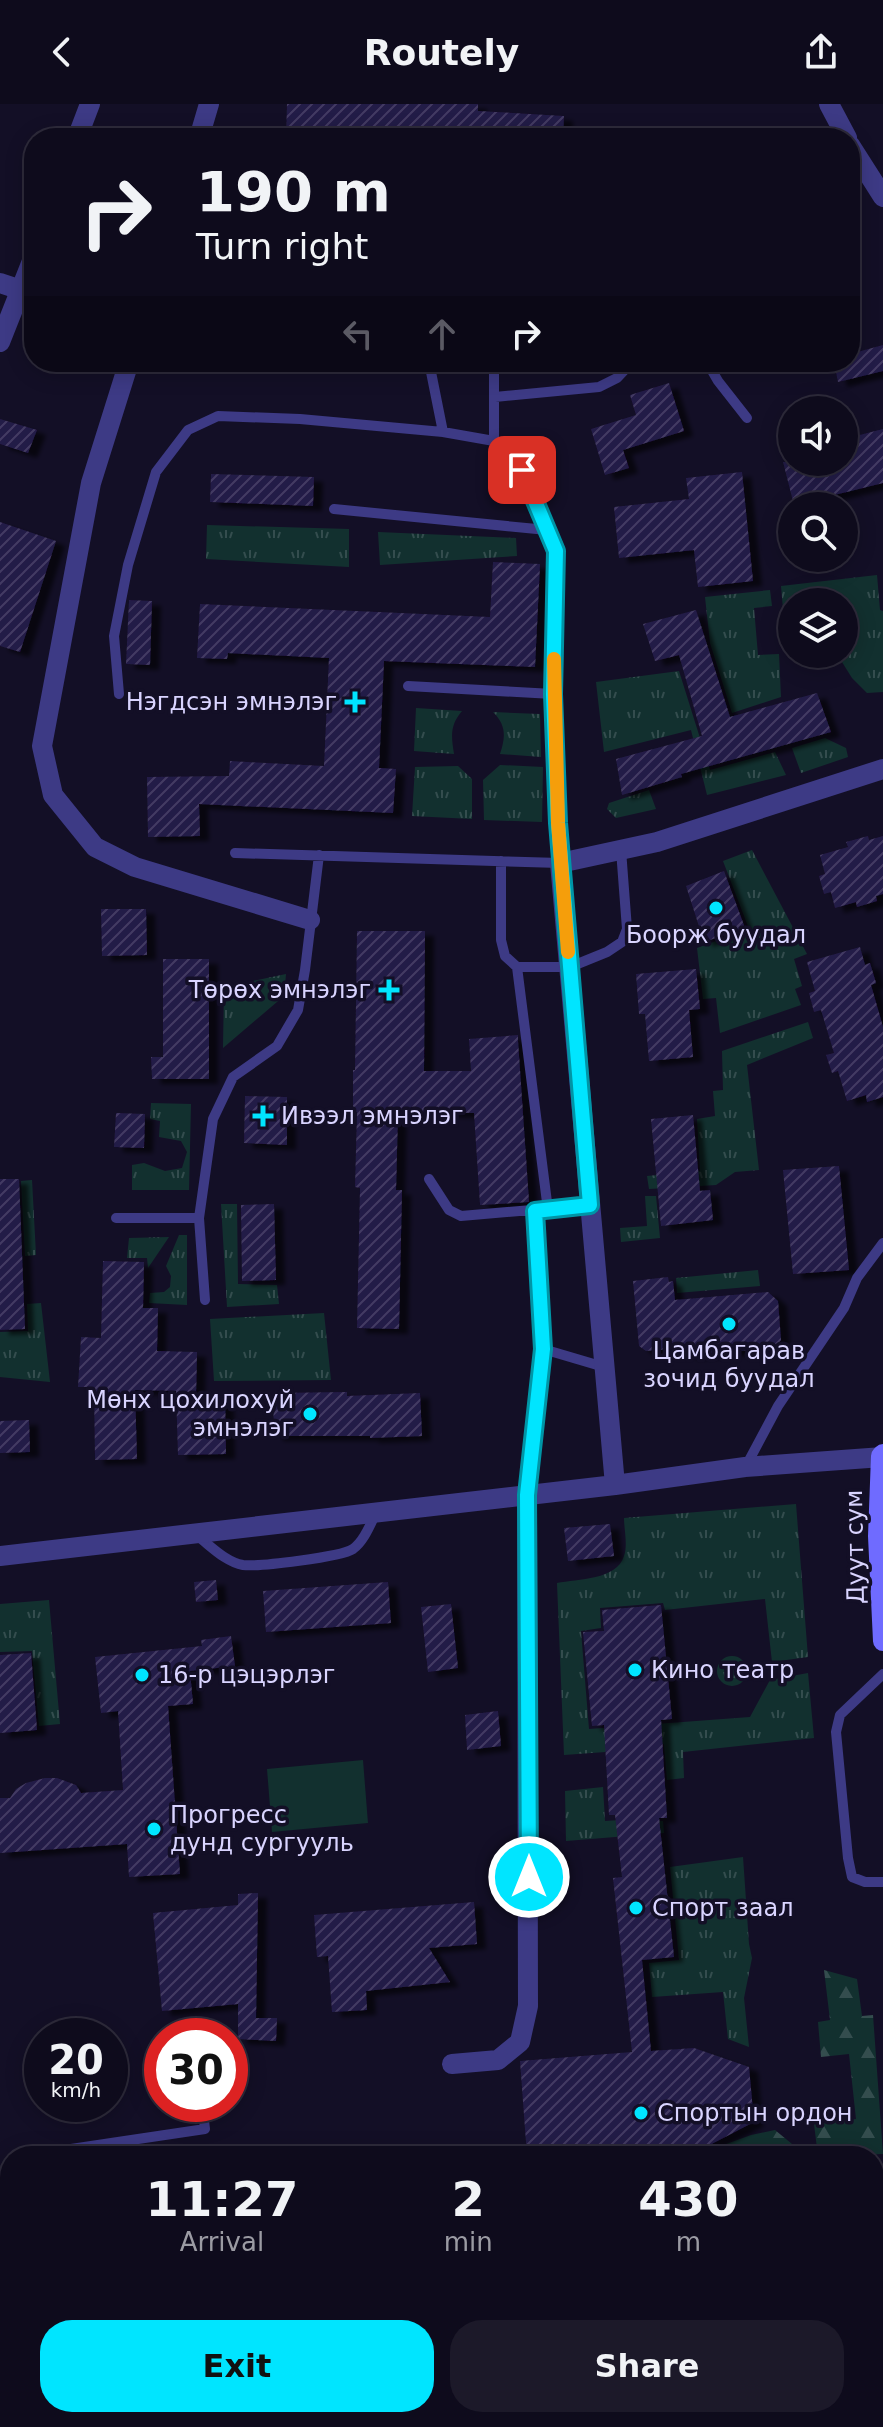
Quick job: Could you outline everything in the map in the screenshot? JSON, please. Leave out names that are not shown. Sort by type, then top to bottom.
[{"type":"main road","name":"Дуут сум","points":[[882,1456],[878,1536],[883,1641]]},
{"type":"street","points":[[81,128],[90,104]]},
{"type":"street","points":[[202,128],[209,104]]},
{"type":"street","points":[[829,104],[842,128]]},
{"type":"street","points":[[860,161],[883,197]]},
{"type":"street","points":[[0,342],[24,282]]},
{"type":"street","points":[[0,283],[21,290]]},
{"type":"street","points":[[126,372],[91,483],[42,746],[53,795],[95,847],[135,867],[310,920]]},
{"type":"street","points":[[615,1485],[560,863],[657,842],[883,769]]},
{"type":"street","points":[[0,1556],[615,1485],[745,1467],[882,1456]]},
{"type":"street","points":[[452,2064],[498,2060],[520,2042],[528,2006],[527,1495]]},
{"type":"lane","points":[[431,372],[443,432]]},
{"type":"lane","points":[[494,372],[494,441]]},
{"type":"lane","points":[[495,397],[599,387],[623,372]]},
{"type":"lane","points":[[713,372],[747,418]]},
{"type":"lane","points":[[119,694],[114,636],[128,565],[156,472],[188,430],[218,416],[300,419],[443,432],[494,441],[522,470],[556,551],[553,694],[560,863],[235,853]]},
{"type":"lane","points":[[334,509],[547,530]]},
{"type":"lane","points":[[408,686],[553,694]]},
{"type":"lane","points":[[517,967],[570,967],[607,952],[622,942],[627,929],[621,850]]},
{"type":"lane","points":[[205,1300],[199,1218],[213,1119],[233,1077],[277,1046],[298,1010],[319,855]]},
{"type":"lane","points":[[501,861],[501,940],[505,956],[517,967],[548,1210]]},
{"type":"lane","points":[[429,1179],[449,1210],[461,1216],[590,1205]]},
{"type":"lane","points":[[527,1495],[543,1349],[535,1211]]},
{"type":"lane","points":[[116,1218],[199,1218]]},
{"type":"lane","points":[[745,1467],[778,1406],[844,1308],[857,1278],[883,1243]]},
{"type":"lane","points":[[543,1349],[604,1367]]},
{"type":"lane","points":[[194,1534],[225,1558],[242,1565],[286,1563],[351,1550],[364,1536],[376,1513]]},
{"type":"lane","points":[[883,1674],[840,1715],[836,1732],[852,1877],[865,1882],[883,1882]]},
{"type":"lane","points":[[91,2146],[205,2129],[204,2122]]},
{"type":"green space","points":[[207,525],[349,529],[349,567],[206,559]]},
{"type":"green space","points":[[378,532],[516,538],[517,556],[380,565]]},
{"type":"green space","points":[[877,575],[880,610],[883,611],[883,692],[867,693],[846,668],[858,668],[858,588],[781,586]]},
{"type":"green space","points":[[770,590],[772,606],[754,608],[758,655],[778,654],[781,697],[732,713],[710,643],[705,597]]},
{"type":"green space","points":[[679,671],[710,770],[775,752],[786,775],[707,795],[691,730],[604,752],[596,682]]},
{"type":"green space","points":[[416,708],[462,711],[452,731],[454,754],[414,751]]},
{"type":"green space","points":[[493,712],[540,714],[541,757],[500,754],[504,731]]},
{"type":"green space","points":[[825,738],[846,748],[848,757],[801,773],[792,748]]},
{"type":"green space","points":[[500,765],[543,767],[542,822],[484,820],[483,780]]},
{"type":"green space","points":[[458,766],[472,779],[472,819],[412,816],[415,767]]},
{"type":"green space","points":[[649,790],[656,809],[616,818],[607,809],[609,803]]},
{"type":"green space","points":[[752,850],[807,954],[794,959],[802,986],[795,989],[801,1005],[720,1033],[716,998],[703,999],[697,948],[749,929],[723,861]]},
{"type":"green space","points":[[286,974],[284,996],[223,1048],[224,987]]},
{"type":"green space","points":[[808,1022],[813,1038],[747,1065],[759,1170],[735,1172],[716,1185],[649,1189],[647,1176],[700,1171],[697,1119],[715,1116],[713,1091],[723,1090],[722,1051]]},
{"type":"green space","points":[[151,1103],[191,1104],[189,1190],[132,1190],[132,1165],[144,1163],[165,1171],[182,1168],[187,1152],[181,1141],[159,1137],[160,1121],[150,1119]]},
{"type":"green space","points":[[32,1180],[36,1255],[25,1256],[21,1181]]},
{"type":"green space","points":[[645,1196],[656,1196],[660,1238],[621,1242],[620,1228],[647,1226]]},
{"type":"green space","points":[[221,1204],[237,1204],[238,1284],[277,1285],[279,1304],[227,1307]]},
{"type":"green space","points":[[179,1235],[187,1235],[187,1305],[149,1303],[150,1293],[164,1292],[170,1287],[171,1276],[166,1266]]},
{"type":"green space","points":[[169,1237],[148,1268],[147,1258],[127,1258],[129,1238]]},
{"type":"green space","points":[[758,1270],[760,1286],[677,1293],[676,1278]]},
{"type":"green space","points":[[41,1303],[50,1382],[0,1377],[0,1332],[28,1331],[27,1304]]},
{"type":"green space","points":[[324,1313],[331,1380],[214,1381],[210,1319]]},
{"type":"green space","points":[[796,1504],[808,1657],[772,1662],[765,1599],[665,1610],[663,1603],[600,1608],[601,1628],[581,1631],[589,1729],[750,1717],[770,1680],[808,1673],[814,1738],[683,1752],[684,1778],[667,1780],[664,1744],[633,1746],[633,1750],[564,1755],[557,1583],[596,1577],[614,1570],[620,1564],[626,1547],[624,1518]]},
{"type":"green space","points":[[49,1600],[60,1724],[39,1726],[32,1651],[0,1652],[0,1604]]},
{"type":"green space","points":[[732,1656],[743,1660],[747,1671],[743,1682],[732,1686],[721,1682],[717,1671],[721,1660]]},
{"type":"green space","points":[[363,1760],[368,1823],[272,1832],[267,1769]]},
{"type":"green space","points":[[603,1787],[605,1821],[663,1821],[664,1833],[566,1841],[565,1791]]},
{"type":"green space","points":[[743,1857],[752,1958],[744,1998],[749,2047],[728,2039],[723,1992],[652,1997],[649,1963],[679,1960],[670,1867]]},
{"type":"green space","points":[[824,1970],[857,1979],[862,2016],[873,2015],[882,2146],[817,2146],[814,2124],[856,2119],[849,2054],[821,2057],[818,2022],[830,2020]]},
{"type":"green space","points":[[775,2130],[792,2146],[721,2146]]},
{"type":"building","points":[[287,104],[478,104],[478,111],[564,116],[563,128],[286,128]]},
{"type":"building","points":[[883,345],[883,371],[838,382],[836,372],[860,372],[860,351]]},
{"type":"building","points":[[669,383],[684,431],[623,450],[629,468],[605,475],[591,429],[636,415],[630,395]]},
{"type":"building","points":[[0,419],[37,430],[28,453],[0,444]]},
{"type":"building","points":[[883,429],[883,483],[847,492],[791,492],[787,476],[858,476],[858,435]]},
{"type":"building","points":[[742,472],[753,581],[698,587],[694,550],[619,558],[614,507],[689,499],[686,478]]},
{"type":"building","points":[[211,474],[314,477],[313,506],[210,502]]},
{"type":"building","points":[[0,522],[56,541],[20,652],[0,646]]},
{"type":"building","name":"Нэгдсэн эмнэлэг","points":[[493,562],[540,564],[535,667],[384,661],[379,768],[396,769],[393,813],[199,804],[200,836],[148,837],[147,777],[229,776],[230,761],[324,766],[329,658],[228,653],[227,659],[197,658],[200,604],[490,617]]},
{"type":"building","points":[[129,600],[152,601],[150,665],[126,664]]},
{"type":"building","points":[[696,610],[730,717],[817,693],[831,732],[681,774],[682,777],[622,795],[616,759],[702,736],[679,655],[655,661],[643,624]]},
{"type":"building","points":[[868,836],[869,840],[883,836],[883,894],[876,896],[877,901],[857,907],[856,902],[835,908],[831,892],[824,894],[819,876],[825,874],[820,855],[848,847],[846,842]]},
{"type":"building","points":[[724,871],[745,928],[704,942],[686,886]]},
{"type":"building","points":[[101,909],[146,909],[147,955],[102,956]]},
{"type":"building","points":[[357,931],[425,931],[424,1071],[471,1071],[469,1039],[518,1035],[529,1202],[480,1205],[474,1113],[398,1112],[396,1190],[402,1190],[399,1329],[357,1328],[360,1188],[355,1187],[357,1112],[353,1112],[353,1070]]},
{"type":"building","points":[[860,947],[865,965],[870,963],[876,983],[871,985],[883,1027],[883,1097],[867,1102],[866,1095],[847,1101],[838,1071],[832,1073],[826,1055],[834,1053],[821,1010],[814,1012],[809,993],[815,991],[807,962]]},
{"type":"building","points":[[163,959],[209,959],[209,1079],[152,1079],[151,1057],[163,1057]]},
{"type":"building","points":[[696,969],[700,1009],[689,1010],[693,1057],[649,1061],[645,1014],[639,1014],[636,974]]},
{"type":"building","points":[[245,1096],[287,1097],[287,1145],[244,1143]]},
{"type":"building","points":[[116,1113],[145,1114],[144,1148],[114,1147]]},
{"type":"building","points":[[693,1115],[700,1191],[710,1190],[713,1220],[661,1226],[651,1119]]},
{"type":"building","points":[[839,1166],[849,1270],[793,1274],[783,1170]]},
{"type":"building","points":[[0,1179],[19,1179],[25,1329],[0,1330]]},
{"type":"building","points":[[274,1204],[276,1280],[242,1281],[241,1205]]},
{"type":"building","points":[[103,1261],[144,1262],[143,1308],[158,1308],[157,1351],[197,1352],[196,1396],[225,1395],[226,1454],[178,1455],[176,1391],[135,1390],[137,1459],[95,1460],[94,1387],[78,1387],[81,1337],[101,1338]]},
{"type":"building","name":"Цамбагарав зочид буудал","points":[[668,1277],[669,1282],[673,1281],[675,1300],[768,1292],[778,1301],[781,1340],[774,1348],[689,1355],[681,1348],[646,1351],[639,1346],[633,1281]]},
{"type":"building","points":[[347,1392],[347,1396],[420,1393],[422,1436],[274,1436],[273,1393]]},
{"type":"building","points":[[29,1420],[30,1452],[0,1453],[0,1421]]},
{"type":"building","points":[[610,1524],[614,1556],[568,1561],[564,1528]]},
{"type":"building","points":[[216,1580],[218,1600],[196,1602],[194,1582]]},
{"type":"building","points":[[388,1582],[391,1623],[266,1632],[263,1591]]},
{"type":"building","points":[[451,1604],[458,1668],[428,1672],[421,1607]]},
{"type":"building","points":[[661,1605],[672,1719],[661,1720],[667,1818],[659,1818],[674,1957],[642,1960],[651,2051],[694,2048],[749,2067],[754,2122],[708,2146],[526,2146],[520,2061],[632,2052],[613,1878],[622,1877],[615,1815],[609,1815],[604,1725],[592,1726],[583,1632],[604,1631],[602,1610]]},
{"type":"building","points":[[231,1636],[235,1666],[190,1671],[193,1704],[168,1706],[180,1874],[129,1877],[127,1844],[0,1853],[0,1798],[10,1798],[16,1789],[26,1783],[57,1778],[76,1785],[81,1793],[123,1790],[118,1711],[101,1713],[95,1657],[202,1646],[201,1640]]},
{"type":"building","points":[[31,1653],[37,1730],[0,1733],[0,1655]]},
{"type":"building","points":[[498,1711],[501,1746],[467,1750],[465,1715]]},
{"type":"building","points":[[258,1893],[256,2018],[277,2018],[276,2041],[248,2040],[248,2018],[238,2018],[238,2004],[162,2011],[153,1913],[238,1905],[238,1894]]},
{"type":"building","points":[[474,1902],[477,1944],[429,1948],[450,1982],[366,1991],[367,2010],[332,2012],[328,1956],[317,1957],[314,1915]]},
{"type":"slow traffic","points":[[554,659],[558,823],[568,952]]},
{"type":"place","name":"Нэгдсэн эмнэлэг","points":[[355,702]]},
{"type":"place","name":"Боорж буудал","points":[[716,908]]},
{"type":"place","name":"Төрөх эмнэлэг","points":[[389,990]]},
{"type":"place","name":"Ивээл эмнэлэг","points":[[263,1116]]},
{"type":"place","name":"Цамбагарав зочид буудал","points":[[729,1324]]},
{"type":"place","name":"Мөнх цохилохуй эмнэлэг","points":[[310,1414]]},
{"type":"place","name":"Кино театр","points":[[635,1670]]},
{"type":"place","name":"16-р цэцэрлэг","points":[[142,1675]]},
{"type":"place","name":"Прогресс дунд сургууль","points":[[154,1829]]},
{"type":"place","name":"Спорт заал","points":[[636,1908]]},
{"type":"place","name":"Спортын ордон","points":[[641,2113]]},
{"type":"route","points":[[522,470],[556,551],[553,694],[560,863],[590,1205],[535,1211],[543,1349],[527,1495],[529,1877]]}]
